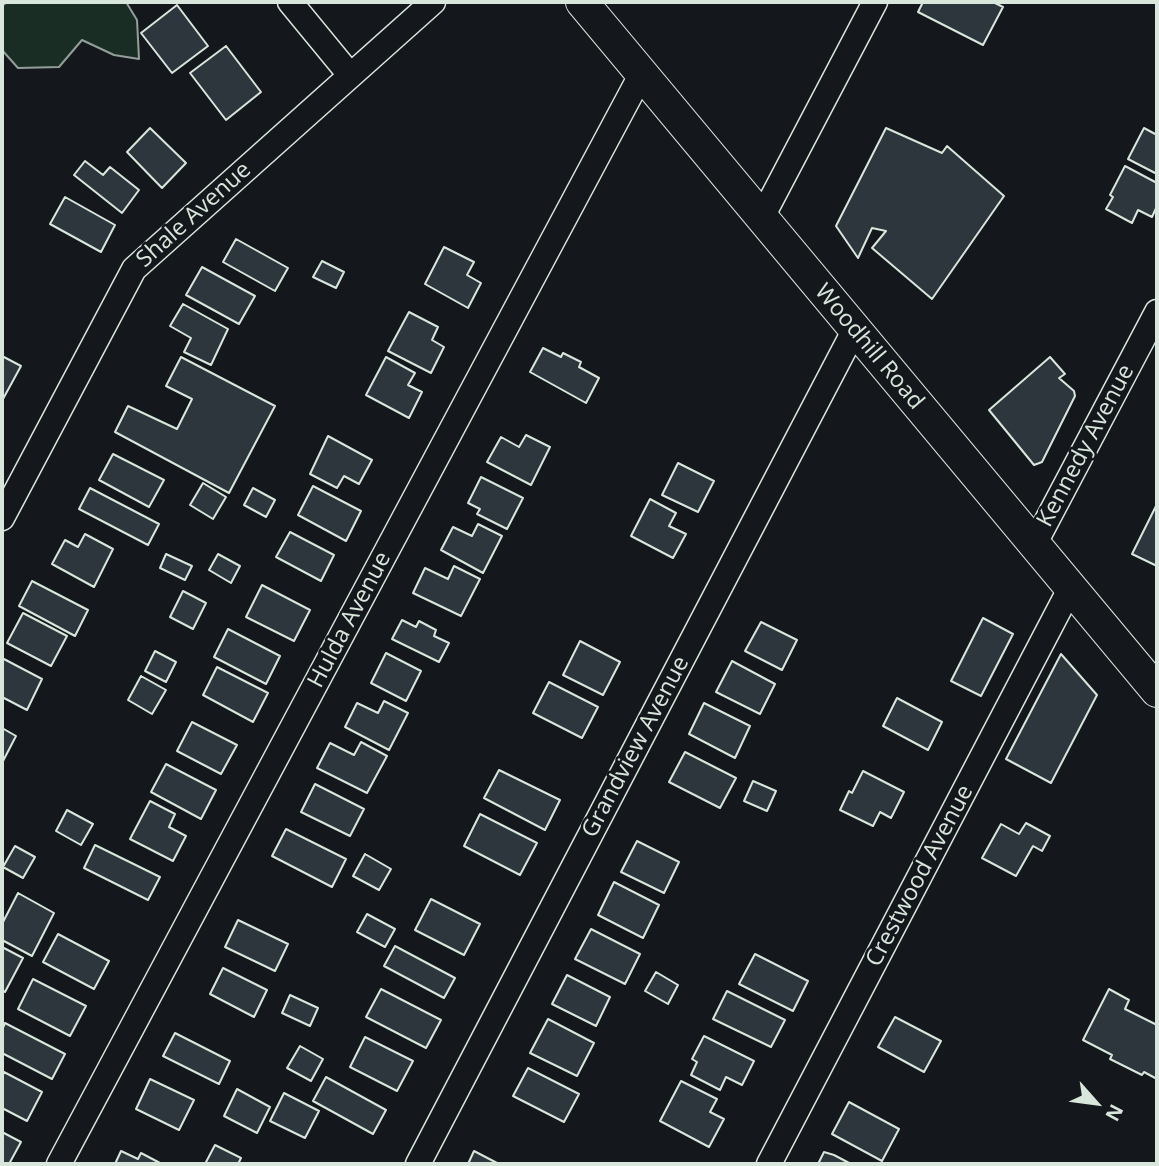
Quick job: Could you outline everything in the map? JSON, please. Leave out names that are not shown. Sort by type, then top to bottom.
[{"type":"street","points":[[290,2],[350,75]]},
{"type":"street","name":"Shale Avenue","points":[[2,518],[134,269],[433,2]]},
{"type":"street","name":"Woodhill Road","points":[[582,2],[1157,691]]},
{"type":"street","points":[[761,219],[874,2]]},
{"type":"street","name":"Hulda Avenue","points":[[59,1164],[641,75]]},
{"type":"street","name":"Kennedy Avenue","points":[[1035,543],[1157,312]]},
{"type":"street","name":"Grandview Avenue","points":[[418,1164],[855,329]]},
{"type":"street","name":"Crestwood Avenue","points":[[769,1164],[1071,587]]},
{"type":"green space","points":[[7,2],[126,2],[137,20],[139,59],[114,55],[82,40],[59,67],[18,68],[2,50],[2,6]]},
{"type":"building","points":[[923,2],[993,2],[1003,7],[983,45],[918,12]]},
{"type":"building","points":[[177,5],[208,46],[172,73],[141,33]]},
{"type":"building","points":[[226,46],[261,92],[226,120],[190,73]]},
{"type":"building","points":[[150,128],[186,163],[162,188],[127,152]]},
{"type":"building","points":[[886,128],[942,153],[947,146],[1004,196],[932,299],[872,248],[886,231],[872,228],[858,258],[836,226]]},
{"type":"building","points":[[1144,128],[1157,135],[1157,174],[1128,159]]},
{"type":"building","points":[[85,161],[103,175],[110,167],[139,190],[122,213],[74,175]]},
{"type":"building","points":[[1125,166],[1157,183],[1157,206],[1152,217],[1138,210],[1132,223],[1106,209]]},
{"type":"building","points":[[65,197],[115,225],[101,252],[50,224]]},
{"type":"building","points":[[236,239],[288,268],[275,291],[223,262]]},
{"type":"building","points":[[444,247],[474,262],[467,275],[481,283],[468,308],[425,284]]},
{"type":"building","points":[[322,261],[344,272],[336,288],[313,277]]},
{"type":"building","points":[[202,267],[255,296],[239,324],[186,295]]},
{"type":"building","points":[[183,304],[228,329],[211,365],[184,352],[191,338],[170,326]]},
{"type":"building","points":[[409,312],[438,327],[432,340],[444,347],[431,373],[388,351]]},
{"type":"building","points":[[543,348],[561,357],[563,353],[581,362],[579,367],[599,378],[586,403],[530,372]]},
{"type":"building","points":[[2,356],[21,366],[3,399],[2,398]]},
{"type":"building","points":[[181,357],[275,406],[229,493],[115,432],[128,406],[177,429],[192,399],[166,386]]},
{"type":"building","points":[[386,357],[415,373],[408,385],[422,392],[409,418],[366,395]]},
{"type":"building","points":[[1050,357],[1065,374],[1059,378],[1074,391],[1075,396],[1042,462],[1034,465],[989,410]]},
{"type":"building","points":[[526,435],[550,447],[531,485],[487,462],[501,437],[519,447]]},
{"type":"building","points":[[328,436],[372,460],[359,484],[344,476],[337,488],[310,474]]},
{"type":"building","points":[[113,454],[164,480],[149,507],[99,480]]},
{"type":"building","points":[[678,463],[714,481],[698,512],[662,495]]},
{"type":"building","points":[[481,477],[523,498],[507,529],[477,514],[480,509],[468,503]]},
{"type":"building","points":[[203,483],[226,497],[213,519],[190,505]]},
{"type":"building","points":[[313,486],[361,511],[346,541],[298,515]]},
{"type":"building","points":[[90,488],[159,524],[148,545],[79,509]]},
{"type":"building","points":[[253,488],[275,500],[266,517],[244,505]]},
{"type":"building","points":[[650,499],[676,513],[669,526],[686,534],[673,558],[631,536]]},
{"type":"building","points":[[1157,507],[1157,566],[1132,554]]},
{"type":"building","points":[[478,524],[502,536],[483,573],[441,550],[453,527],[472,536]]},
{"type":"building","points":[[290,532],[334,555],[321,581],[276,557]]},
{"type":"building","points":[[85,534],[113,549],[94,587],[52,564],[65,540],[78,547]]},
{"type":"building","points":[[166,554],[192,566],[185,580],[160,568]]},
{"type":"building","points":[[218,554],[240,566],[231,583],[209,570]]},
{"type":"building","points":[[454,566],[480,579],[461,616],[413,593],[425,568],[448,579]]},
{"type":"building","points":[[32,581],[88,610],[75,636],[19,606]]},
{"type":"building","points":[[262,585],[310,610],[294,641],[246,617]]},
{"type":"building","points":[[183,591],[206,603],[193,629],[170,617]]},
{"type":"building","points":[[23,613],[67,636],[51,666],[7,643]]},
{"type":"building","points":[[983,618],[1013,634],[981,696],[951,681]]},
{"type":"building","points":[[402,620],[416,627],[419,621],[436,630],[434,636],[449,643],[439,662],[392,639]]},
{"type":"building","points":[[761,622],[797,640],[782,670],[745,651]]},
{"type":"building","points":[[228,629],[280,656],[266,684],[214,657]]},
{"type":"building","points":[[580,641],[620,662],[603,695],[563,675]]},
{"type":"building","points":[[155,651],[176,662],[166,682],[145,671]]},
{"type":"building","points":[[386,653],[421,671],[406,701],[371,683]]},
{"type":"building","points":[[1061,654],[1097,695],[1051,783],[1006,759]]},
{"type":"building","points":[[2,658],[42,679],[27,710],[2,697]]},
{"type":"building","points":[[732,661],[775,684],[760,714],[716,692]]},
{"type":"building","points":[[217,667],[268,693],[253,722],[203,695]]},
{"type":"building","points":[[141,676],[166,690],[152,714],[128,700]]},
{"type":"building","points":[[549,682],[598,707],[582,738],[533,713]]},
{"type":"building","points":[[897,698],[942,722],[928,750],[883,726]]},
{"type":"building","points":[[384,701],[408,713],[389,750],[345,727],[357,703],[378,713]]},
{"type":"building","points":[[704,703],[750,726],[735,758],[689,734]]},
{"type":"building","points":[[192,722],[237,745],[221,774],[177,751]]},
{"type":"building","points":[[2,728],[16,736],[2,763]]},
{"type":"building","points":[[361,742],[387,756],[367,793],[317,768],[330,743],[354,755]]},
{"type":"building","points":[[685,752],[736,778],[720,808],[669,782]]},
{"type":"building","points":[[166,764],[216,790],[201,819],[151,792]]},
{"type":"building","points":[[499,770],[560,800],[545,830],[484,798]]},
{"type":"building","points":[[863,771],[904,792],[891,818],[880,812],[873,826],[840,810]]},
{"type":"building","points":[[753,781],[776,791],[767,811],[744,801]]},
{"type":"building","points":[[315,784],[364,809],[350,836],[301,812]]},
{"type":"building","points":[[150,801],[175,814],[169,827],[186,836],[173,861],[130,839]]},
{"type":"building","points":[[67,810],[93,824],[81,845],[56,831]]},
{"type":"building","points":[[480,814],[537,843],[520,875],[464,846]]},
{"type":"building","points":[[1026,823],[1050,836],[1042,851],[1033,846],[1016,876],[982,858],[1001,824],[1019,834]]},
{"type":"building","points":[[286,829],[346,859],[332,887],[272,856]]},
{"type":"building","points":[[637,841],[679,862],[664,893],[621,872]]},
{"type":"building","points":[[95,845],[160,877],[148,900],[84,868]]},
{"type":"building","points":[[15,846],[35,857],[23,878],[3,867]]},
{"type":"building","points":[[365,854],[391,869],[379,890],[353,876]]},
{"type":"building","points":[[614,882],[659,905],[643,938],[598,915]]},
{"type":"building","points":[[18,893],[54,913],[32,956],[2,940],[2,924]]},
{"type":"building","points":[[431,899],[480,924],[464,955],[415,930]]},
{"type":"building","points":[[367,914],[395,929],[385,947],[357,932]]},
{"type":"building","points":[[238,920],[288,944],[275,971],[225,947]]},
{"type":"building","points":[[591,929],[640,954],[625,984],[575,959]]},
{"type":"building","points":[[58,934],[109,961],[94,989],[43,962]]},
{"type":"building","points":[[395,946],[455,978],[444,998],[384,966]]},
{"type":"building","points":[[2,947],[23,958],[5,992],[2,990]]},
{"type":"building","points":[[755,954],[808,981],[793,1011],[739,984]]},
{"type":"building","points":[[223,968],[267,990],[254,1017],[210,994]]},
{"type":"building","points":[[656,972],[678,985],[668,1004],[645,991]]},
{"type":"building","points":[[567,975],[610,997],[596,1026],[552,1004]]},
{"type":"building","points":[[33,979],[86,1006],[70,1036],[18,1009]]},
{"type":"building","points":[[381,989],[441,1020],[426,1048],[366,1017]]},
{"type":"building","points":[[1109,989],[1129,1000],[1125,1009],[1157,1025],[1157,1079],[1144,1072],[1142,1075],[1110,1059],[1112,1055],[1083,1040]]},
{"type":"building","points":[[727,991],[785,1020],[771,1047],[713,1019]]},
{"type":"building","points":[[290,995],[318,1008],[310,1026],[282,1013]]},
{"type":"building","points":[[895,1017],[941,1041],[924,1072],[878,1047]]},
{"type":"building","points":[[548,1019],[594,1043],[577,1076],[530,1053]]},
{"type":"building","points":[[5,1023],[65,1054],[52,1079],[2,1053],[2,1030]]},
{"type":"building","points":[[175,1033],[230,1061],[219,1084],[163,1056]]},
{"type":"building","points":[[704,1036],[754,1061],[742,1085],[726,1077],[720,1090],[691,1075],[697,1062],[692,1059]]},
{"type":"building","points":[[365,1037],[413,1061],[397,1091],[350,1067]]},
{"type":"building","points":[[300,1046],[323,1059],[311,1081],[287,1068]]},
{"type":"building","points":[[528,1068],[579,1094],[564,1122],[513,1096]]},
{"type":"building","points":[[4,1072],[42,1092],[27,1121],[2,1108]]},
{"type":"building","points":[[326,1077],[386,1110],[373,1134],[313,1101]]},
{"type":"building","points":[[150,1079],[194,1100],[179,1130],[136,1109]]},
{"type":"building","points":[[681,1081],[717,1099],[710,1112],[724,1119],[709,1147],[660,1121]]},
{"type":"building","points":[[237,1089],[270,1107],[257,1133],[224,1116]]},
{"type":"building","points":[[284,1093],[319,1111],[305,1138],[270,1121]]},
{"type":"building","points":[[849,1102],[899,1129],[882,1161],[832,1134]]},
{"type":"building","points":[[2,1132],[21,1142],[9,1164],[2,1163]]},
{"type":"building","points":[[215,1145],[241,1158],[238,1164],[205,1164]]},
{"type":"building","points":[[121,1151],[138,1159],[141,1153],[160,1163],[115,1164]]},
{"type":"building","points":[[474,1151],[499,1164],[468,1164]]},
{"type":"building","points":[[824,1152],[834,1155],[851,1164],[818,1164]]}]
